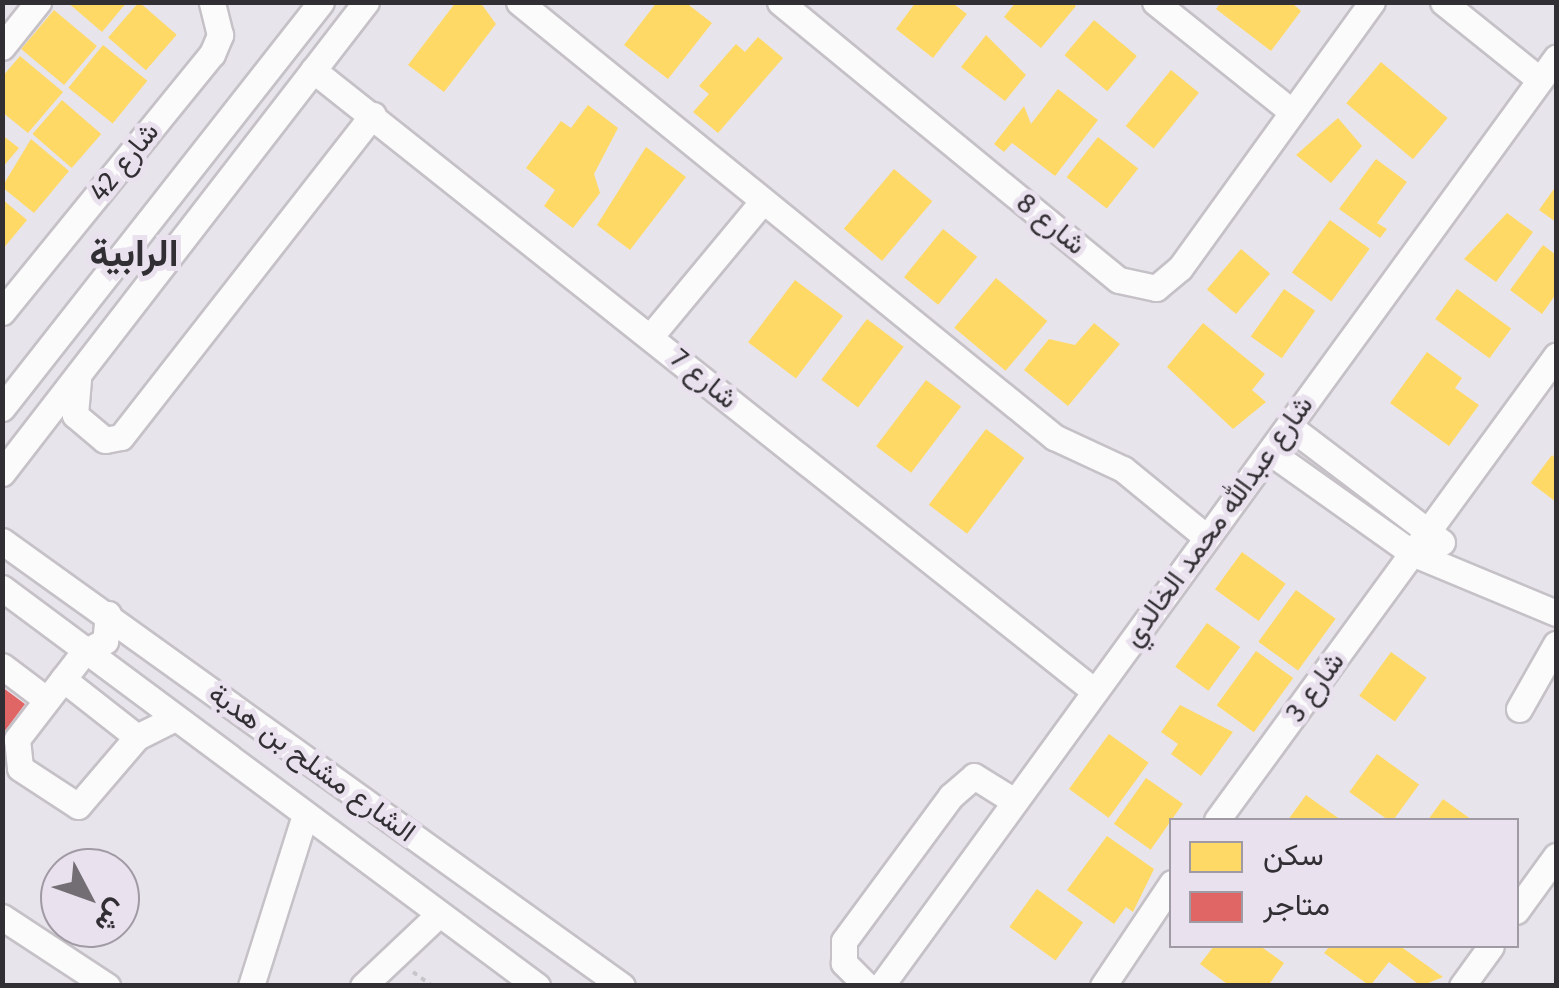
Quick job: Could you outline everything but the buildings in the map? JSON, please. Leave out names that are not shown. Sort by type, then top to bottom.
[{"type":"street","points":[[2,48],[38,2]]},
{"type":"street","points":[[2,408],[321,2]]},
{"type":"street","points":[[2,473],[366,2]]},
{"type":"street","points":[[519,2],[1054,437],[1123,468],[1206,537]]},
{"type":"street","name":"شارع 8","points":[[780,2],[1119,280],[1156,288],[1180,268],[1290,110],[1372,2]]},
{"type":"street","points":[[1155,2],[1290,110]]},
{"type":"street","points":[[1443,2],[1540,80]]},
{"type":"street","name":"شارع 42","points":[[2,312],[212,54],[220,36],[214,3]]},
{"type":"street","name":"شارع عبدالله محمد الخالدي","points":[[881,986],[1556,58]]},
{"type":"street","name":"شارع 7","points":[[314,70],[1093,690]]},
{"type":"street","points":[[79,376],[75,415],[106,440],[121,437],[373,116]]},
{"type":"street","points":[[176,187],[182,211],[206,211]]},
{"type":"street","points":[[650,336],[762,202]]},
{"type":"street","name":"شارع 3","points":[[1218,818],[1556,356]]},
{"type":"street","points":[[1289,426],[1430,529],[1454,564]]},
{"type":"street","points":[[1270,452],[1412,553],[1454,564],[1556,613]]},
{"type":"street","name":"الشارع مشلح بن هدبة","points":[[2,540],[622,986]]},
{"type":"street","name":"الشارع مشلح بن هدبة","points":[[3,588],[304,818],[537,986]]},
{"type":"street","points":[[108,614],[105,641],[84,652],[55,689],[15,754],[68,806],[87,802],[137,737],[173,719]]},
{"type":"street","points":[[1520,709],[1549,685],[1556,644]]},
{"type":"street","points":[[139,693],[138,668],[170,661]]},
{"type":"street","points":[[2,666],[55,689],[137,737]]},
{"type":"street","points":[[868,986],[844,964],[844,942],[951,796],[974,776],[1014,801]]},
{"type":"street","points":[[251,986],[304,818]]},
{"type":"street","points":[[1519,907],[1556,856]]},
{"type":"street","points":[[1102,986],[1169,886]]},
{"type":"street","points":[[363,986],[438,915]]},
{"type":"street","points":[[2,917],[107,986]]},
{"type":"street","points":[[1462,986],[1490,948]]},
{"type":"district","name":"الرابية","points":[[134,254]]}]
